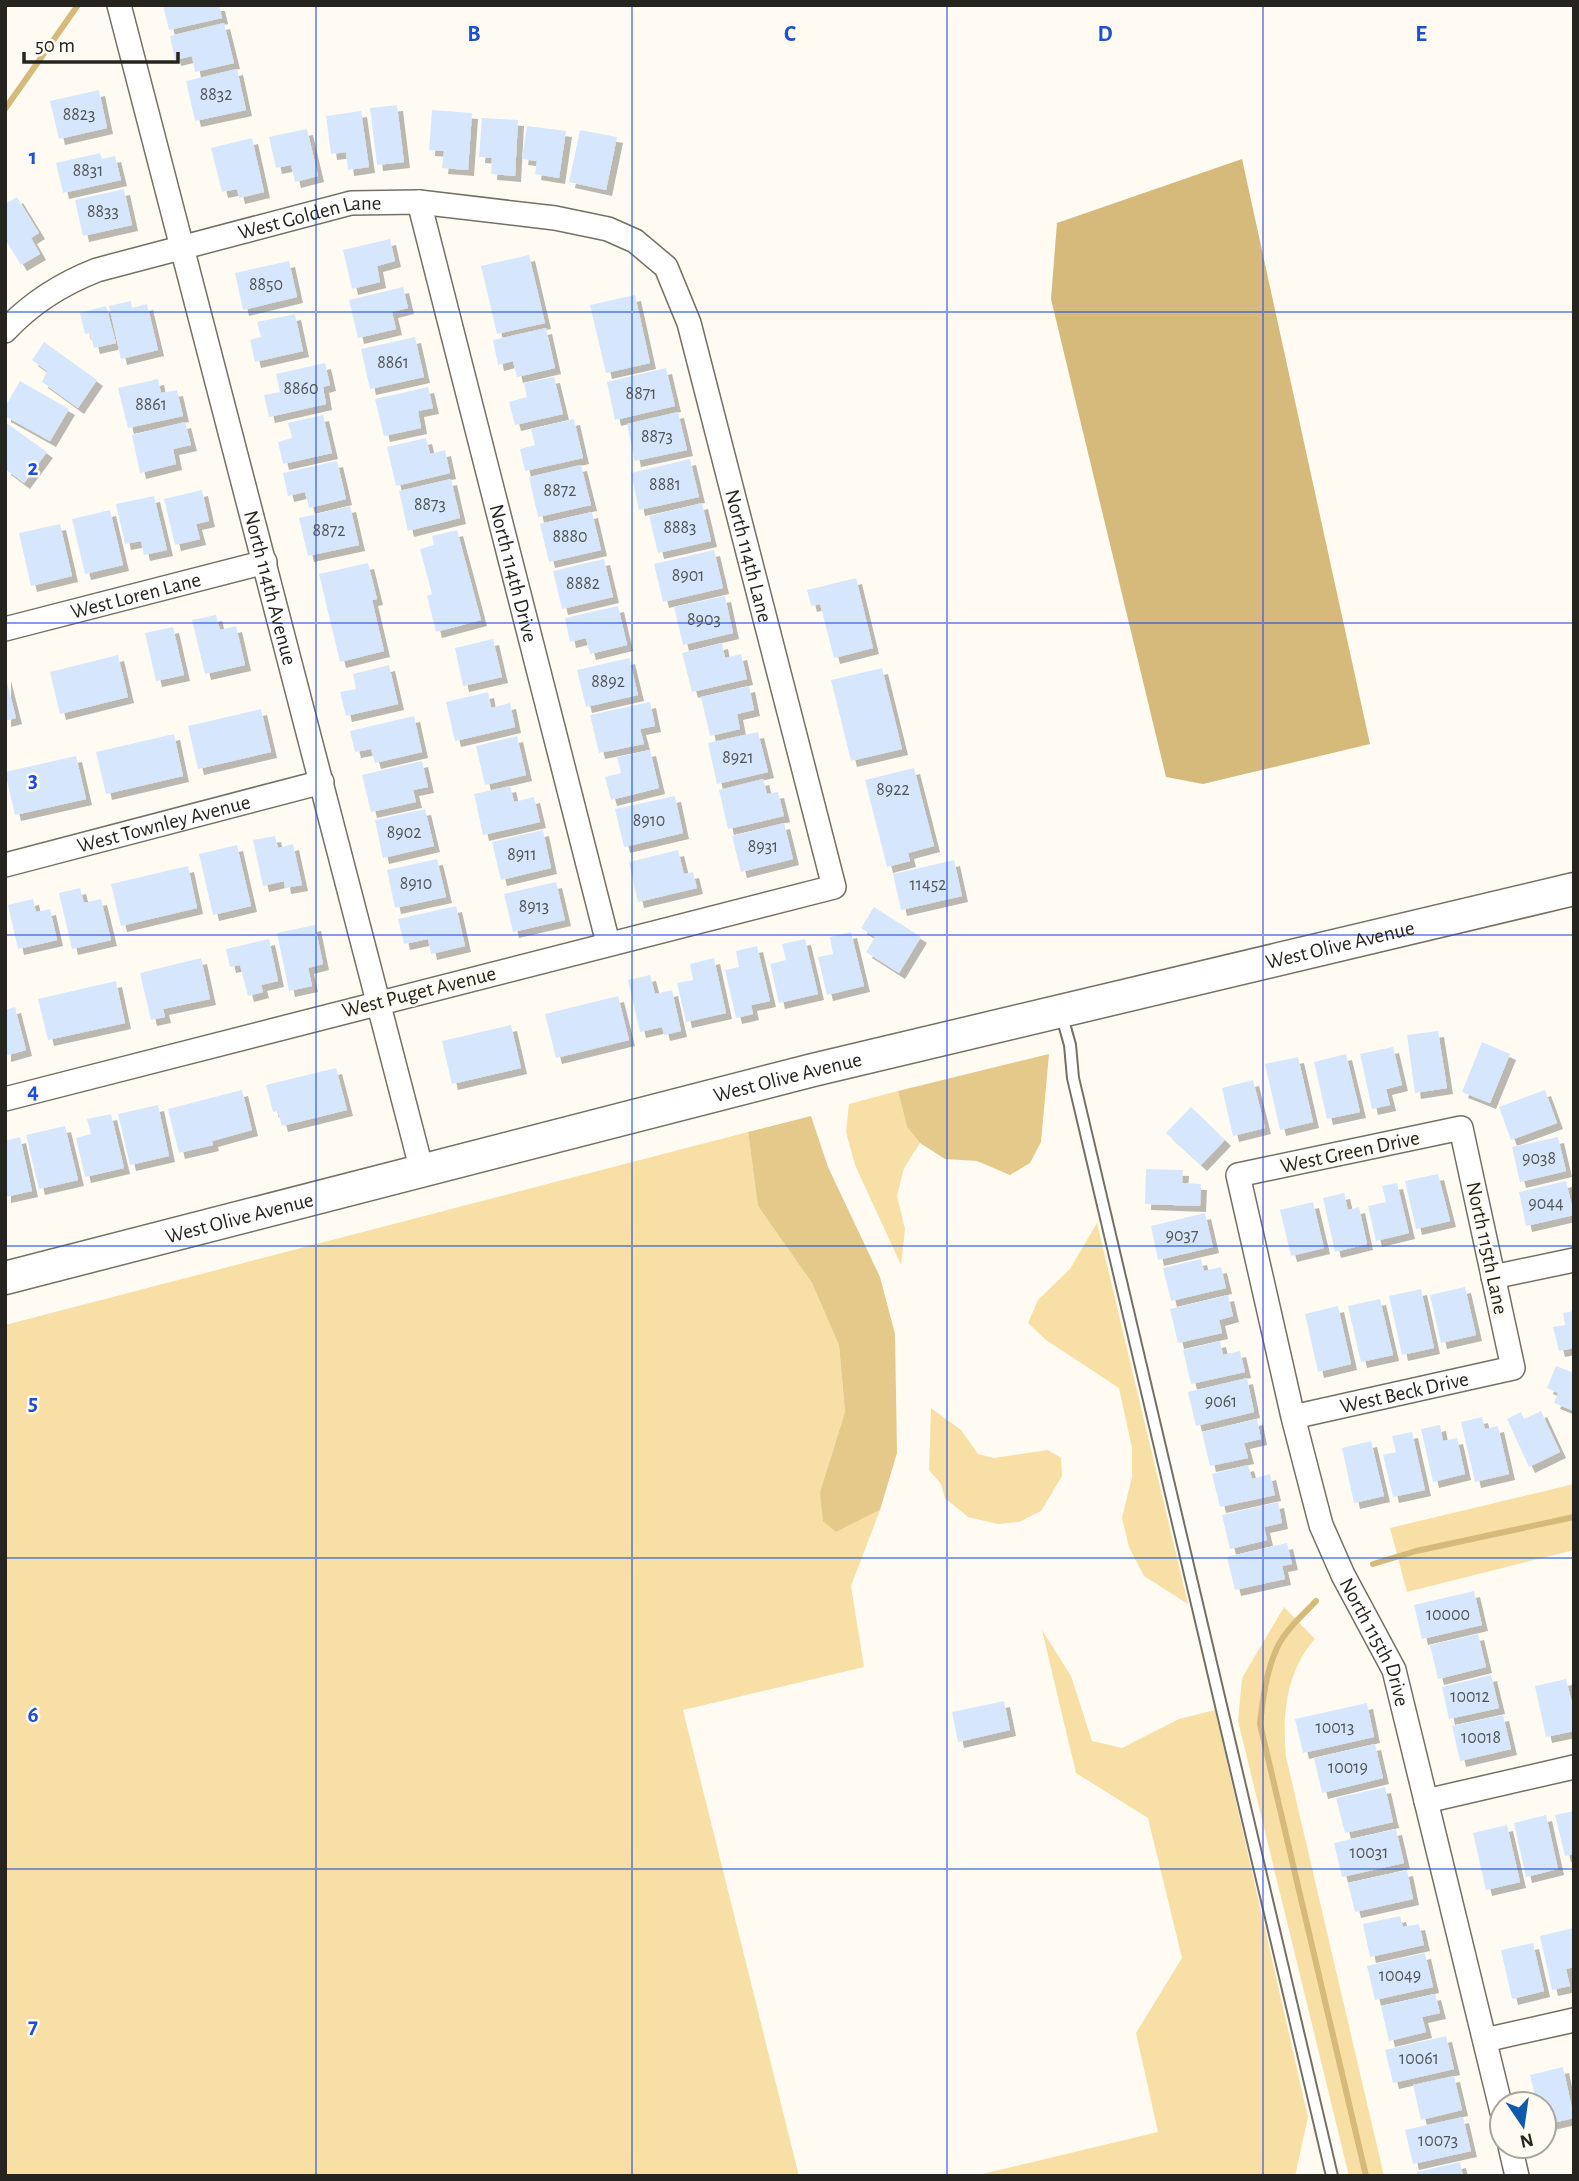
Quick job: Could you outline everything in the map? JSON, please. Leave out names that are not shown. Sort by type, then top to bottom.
[{"type":"main road","name":"West Olive Avenue","points":[[5,1278],[813,1070],[1574,889]]},
{"type":"street","name":"North 114th Avenue","points":[[119,5],[422,1171]]},
{"type":"street","name":"West Golden Lane","points":[[5,331],[35,303],[69,281],[97,270],[351,203],[419,202],[581,222],[608,229],[635,241]]},
{"type":"street","name":"North 114th Drive","points":[[419,202],[608,943]]},
{"type":"street","name":"North 114th Lane","points":[[635,241],[666,267],[689,323],[834,887]]},
{"type":"street","name":"West Loren Lane","points":[[5,629],[265,562]]},
{"type":"street","name":"West Townley Avenue","points":[[5,865],[322,782]]},
{"type":"street","name":"West Puget Avenue","points":[[5,1099],[834,887]]},
{"type":"street","name":"West Green Drive","points":[[1238,1175],[1461,1128]]},
{"type":"street","name":"North 115th Lane","points":[[1461,1128],[1513,1368]]},
{"type":"street","name":"North 115th Drive","points":[[1238,1175],[1293,1417],[1321,1525],[1343,1575],[1394,1670],[1497,2090]]},
{"type":"street","points":[[1493,1277],[1574,1260]]},
{"type":"street","name":"West Beck Drive","points":[[1293,1417],[1513,1368]]},
{"type":"street","points":[[1426,1801],[1574,1767]]},
{"type":"street","points":[[1485,2040],[1574,2020]]},
{"type":"lane","points":[[1060,1010],[1070,1045],[1079,1105],[1332,2176]]},
{"type":"shaded area","points":[[1242,159],[1370,744],[1203,784],[1166,777],[1051,299],[1057,223]]},
{"type":"shaded area","points":[[1049,1054],[1041,1142],[1030,1163],[1010,1175],[977,1161],[945,1159],[920,1143],[907,1127],[898,1091]]},
{"type":"shaded area","points":[[898,1091],[907,1127],[920,1143],[904,1168],[897,1196],[905,1229],[901,1265],[855,1165],[846,1132],[849,1104]]},
{"type":"shaded area","points":[[811,1116],[828,1167],[880,1277],[895,1334],[897,1453],[880,1510],[836,1532],[823,1521],[820,1492],[845,1412],[839,1345],[812,1283],[758,1206],[748,1132]]},
{"type":"shaded area","points":[[748,1132],[758,1206],[812,1283],[839,1344],[845,1412],[820,1492],[836,1532],[880,1510],[851,1586],[864,1667],[683,1710],[799,2176],[5,2176],[5,1325]]},
{"type":"shaded area","points":[[1097,1223],[1188,1604],[1144,1576],[1129,1547],[1122,1518],[1132,1477],[1132,1448],[1119,1388],[1046,1340],[1028,1323],[1038,1300],[1070,1269]]},
{"type":"shaded area","points":[[931,1408],[961,1430],[978,1454],[994,1458],[1048,1450],[1061,1458],[1062,1476],[1041,1511],[1019,1522],[998,1524],[968,1517],[945,1498],[941,1484],[929,1470]]},
{"type":"shaded area","points":[[1574,1484],[1574,1550],[1407,1592],[1390,1528]]},
{"type":"shaded area","points":[[1284,1607],[1315,1639],[1298,1665],[1288,1695],[1286,1757],[1384,2176],[1349,2176],[1238,1721],[1242,1678]]},
{"type":"shaded area","points":[[1042,1630],[1071,1676],[1092,1741],[1122,1748],[1179,1719],[1215,1710],[1308,2117],[1295,2176],[974,2176],[1158,2132],[1136,2033],[1182,1958],[1148,1818],[1076,1773]]},
{"type":"building","points":[[163,5],[219,5],[222,18],[169,30]]},
{"type":"building","points":[[224,23],[234,63],[195,72],[192,56],[175,60],[170,36]]},
{"type":"building","points":[[237,69],[246,110],[195,121],[186,81]]},
{"type":"building","points":[[99,90],[107,128],[59,139],[50,101]]},
{"type":"building","points":[[397,105],[404,162],[377,165],[370,108]]},
{"type":"building","points":[[432,110],[472,113],[468,170],[442,168],[444,151],[429,150]]},
{"type":"building","points":[[361,111],[369,167],[348,170],[346,152],[331,154],[326,116]]},
{"type":"building","points":[[482,118],[518,120],[515,176],[491,174],[492,158],[479,157]]},
{"type":"building","points":[[527,126],[566,131],[559,178],[535,174],[537,161],[522,159]]},
{"type":"building","points":[[307,129],[318,176],[295,182],[291,165],[276,168],[269,137]]},
{"type":"building","points":[[580,130],[617,137],[606,190],[569,182]]},
{"type":"building","points":[[252,138],[264,192],[239,198],[237,189],[222,192],[211,148]]},
{"type":"building","points":[[100,153],[102,159],[115,156],[121,180],[63,193],[56,163]]},
{"type":"building","points":[[124,189],[132,225],[83,236],[75,200]]},
{"type":"building","points":[[17,197],[39,233],[31,238],[40,254],[21,265],[5,239],[5,204]]},
{"type":"building","points":[[390,239],[395,261],[377,266],[380,282],[352,289],[343,250]]},
{"type":"building","points":[[529,255],[545,323],[497,334],[481,266]]},
{"type":"building","points":[[289,261],[297,297],[243,310],[235,273]]},
{"type":"building","points":[[403,287],[408,308],[392,312],[396,329],[358,338],[349,300]]},
{"type":"building","points":[[635,295],[650,363],[606,373],[590,305]]},
{"type":"building","points":[[131,301],[132,308],[147,304],[158,350],[121,359],[109,306]]},
{"type":"building","points":[[106,306],[116,343],[94,348],[90,333],[85,334],[80,313]]},
{"type":"building","points":[[295,314],[303,351],[255,362],[250,340],[261,337],[257,322]]},
{"type":"building","points":[[546,328],[555,368],[517,377],[513,361],[498,365],[493,340]]},
{"type":"building","points":[[415,337],[424,377],[370,389],[361,349]]},
{"type":"building","points":[[44,342],[97,380],[78,408],[42,382],[47,371],[32,360]]},
{"type":"building","points":[[325,363],[330,385],[323,387],[326,404],[269,417],[264,395],[280,392],[276,374]]},
{"type":"building","points":[[666,368],[675,406],[615,420],[607,382]]},
{"type":"building","points":[[554,377],[563,414],[515,425],[509,402],[527,397],[524,383]]},
{"type":"building","points":[[158,379],[161,393],[177,390],[183,416],[128,428],[118,388]]},
{"type":"building","points":[[20,381],[69,409],[50,441],[5,416],[5,407]]},
{"type":"building","points":[[428,387],[433,408],[418,411],[421,428],[384,436],[375,399]]},
{"type":"building","points":[[678,412],[687,450],[635,461],[627,424]]},
{"type":"building","points":[[323,415],[332,453],[283,464],[278,442],[292,438],[288,423]]},
{"type":"building","points":[[574,419],[583,458],[525,471],[520,449],[535,445],[531,429]]},
{"type":"building","points":[[5,422],[47,452],[24,483],[5,469]]},
{"type":"building","points":[[185,422],[191,445],[173,449],[176,464],[140,473],[132,435]]},
{"type":"building","points":[[426,438],[430,454],[445,450],[450,473],[396,486],[387,447]]},
{"type":"building","points":[[690,459],[699,497],[639,510],[631,473]]},
{"type":"building","points":[[337,461],[346,499],[309,508],[305,492],[288,496],[283,473]]},
{"type":"building","points":[[581,465],[591,505],[538,517],[529,477]]},
{"type":"building","points":[[451,479],[460,518],[408,531],[399,491]]},
{"type":"building","points":[[202,490],[209,521],[196,524],[200,539],[175,545],[164,499]]},
{"type":"building","points":[[154,496],[167,550],[144,555],[141,541],[125,544],[116,504]]},
{"type":"building","points":[[702,503],[711,541],[658,553],[649,516]]},
{"type":"building","points":[[350,506],[359,545],[308,556],[299,518]]},
{"type":"building","points":[[110,510],[123,565],[85,574],[72,519]]},
{"type":"building","points":[[592,512],[601,550],[549,562],[540,524]]},
{"type":"building","points":[[60,524],[72,576],[31,586],[19,533]]},
{"type":"building","points":[[457,530],[481,620],[436,632],[427,596],[432,594],[420,549],[434,545],[432,536]]},
{"type":"building","points":[[714,550],[723,588],[663,602],[654,564]]},
{"type":"building","points":[[604,559],[613,597],[562,609],[553,571]]},
{"type":"building","points":[[368,563],[377,599],[372,600],[384,651],[340,662],[319,574]]},
{"type":"building","points":[[856,578],[873,648],[834,658],[820,604],[811,606],[807,590]]},
{"type":"building","points":[[725,596],[733,633],[683,645],[674,607]]},
{"type":"building","points":[[618,606],[627,645],[590,654],[586,638],[570,642],[565,618]]},
{"type":"building","points":[[216,615],[220,630],[236,626],[245,665],[205,674],[192,620]]},
{"type":"building","points":[[173,627],[184,675],[156,681],[145,633]]},
{"type":"building","points":[[493,639],[502,677],[463,686],[455,648]]},
{"type":"building","points":[[722,643],[725,658],[741,654],[747,679],[692,692],[682,653]]},
{"type":"building","points":[[118,655],[128,697],[60,714],[50,672]]},
{"type":"building","points":[[629,658],[638,695],[586,707],[577,670]]},
{"type":"building","points":[[389,665],[398,704],[346,716],[340,692],[356,689],[353,674]]},
{"type":"building","points":[[882,668],[902,749],[851,761],[831,680]]},
{"type":"building","points":[[5,675],[16,718],[5,721]]},
{"type":"building","points":[[749,686],[754,710],[737,714],[740,729],[710,736],[701,697]]},
{"type":"building","points":[[488,692],[491,708],[510,703],[515,727],[455,741],[446,702]]},
{"type":"building","points":[[650,702],[655,726],[640,729],[644,744],[599,753],[590,715]]},
{"type":"building","points":[[261,709],[271,752],[198,769],[188,726]]},
{"type":"building","points":[[414,716],[422,752],[375,763],[371,749],[355,752],[350,731]]},
{"type":"building","points":[[758,732],[768,772],[717,784],[708,743]]},
{"type":"building","points":[[174,734],[183,776],[106,794],[96,752]]},
{"type":"building","points":[[517,736],[526,775],[485,785],[476,746]]},
{"type":"building","points":[[650,750],[659,788],[611,800],[605,777],[621,773],[617,757]]},
{"type":"building","points":[[76,756],[86,799],[15,815],[5,772]]},
{"type":"building","points":[[422,761],[428,787],[413,790],[416,802],[371,812],[362,775]]},
{"type":"building","points":[[914,768],[934,846],[908,853],[910,861],[887,867],[865,780]]},
{"type":"building","points":[[763,779],[767,794],[778,792],[784,816],[728,829],[719,790]]},
{"type":"building","points":[[510,786],[514,802],[534,797],[540,822],[483,835],[474,794]]},
{"type":"building","points":[[675,796],[683,833],[624,847],[615,809]]},
{"type":"building","points":[[425,809],[434,846],[383,858],[375,820]]},
{"type":"building","points":[[784,823],[793,859],[741,872],[732,836]]},
{"type":"building","points":[[543,830],[551,868],[501,880],[492,842]]},
{"type":"building","points":[[275,836],[278,848],[293,844],[302,885],[285,888],[284,881],[263,886],[253,840]]},
{"type":"building","points":[[237,845],[251,906],[213,915],[199,854]]},
{"type":"building","points":[[678,850],[684,874],[693,872],[697,888],[638,902],[629,862]]},
{"type":"building","points":[[437,859],[446,897],[395,908],[387,870]]},
{"type":"building","points":[[954,860],[962,896],[901,910],[893,874]]},
{"type":"building","points":[[188,866],[197,908],[121,926],[111,884]]},
{"type":"building","points":[[556,882],[565,920],[513,932],[504,894]]},
{"type":"building","points":[[80,888],[84,903],[101,899],[111,940],[72,949],[59,893]]},
{"type":"building","points":[[33,899],[36,912],[50,909],[57,940],[18,949],[8,905]]},
{"type":"building","points":[[456,906],[465,946],[431,954],[428,939],[404,944],[398,919]]},
{"type":"building","points":[[874,907],[921,937],[899,973],[866,952],[875,937],[861,928]]},
{"type":"building","points":[[315,925],[323,964],[308,968],[312,986],[289,991],[277,933]]},
{"type":"building","points":[[851,932],[864,986],[827,995],[818,957],[833,954],[830,937]]},
{"type":"building","points":[[269,939],[278,981],[261,985],[263,992],[248,996],[240,965],[230,967],[226,949]]},
{"type":"building","points":[[805,939],[818,994],[779,1003],[770,964],[786,960],[782,944]]},
{"type":"building","points":[[757,946],[770,1001],[751,1005],[753,1014],[736,1018],[725,970],[739,967],[736,951]]},
{"type":"building","points":[[201,958],[210,999],[163,1009],[165,1017],[151,1020],[140,973]]},
{"type":"building","points":[[714,958],[726,1013],[686,1022],[677,983],[693,980],[690,964]]},
{"type":"building","points":[[650,975],[655,994],[672,990],[681,1031],[664,1035],[662,1027],[640,1032],[628,980]]},
{"type":"building","points":[[116,981],[125,1023],[48,1040],[38,999]]},
{"type":"building","points":[[618,996],[629,1040],[556,1058],[545,1014]]},
{"type":"building","points":[[15,1007],[26,1050],[5,1056],[5,1010]]},
{"type":"building","points":[[511,1025],[521,1068],[452,1084],[442,1041]]},
{"type":"building","points":[[1438,1031],[1447,1088],[1415,1093],[1407,1035]]},
{"type":"building","points":[[1482,1042],[1510,1054],[1490,1103],[1462,1092]]},
{"type":"building","points":[[1393,1047],[1402,1085],[1386,1089],[1390,1105],[1372,1109],[1360,1054]]},
{"type":"building","points":[[1346,1054],[1360,1112],[1327,1119],[1314,1062]]},
{"type":"building","points":[[1298,1057],[1313,1122],[1280,1130],[1265,1064]]},
{"type":"building","points":[[336,1068],[347,1110],[282,1126],[278,1111],[273,1112],[266,1085]]},
{"type":"building","points":[[1253,1080],[1265,1128],[1233,1136],[1222,1088]]},
{"type":"building","points":[[242,1090],[252,1130],[212,1141],[213,1145],[179,1153],[168,1109]]},
{"type":"building","points":[[1545,1090],[1557,1123],[1511,1140],[1499,1107]]},
{"type":"building","points":[[158,1105],[169,1156],[130,1165],[118,1114]]},
{"type":"building","points":[[1191,1107],[1225,1140],[1201,1165],[1166,1133]]},
{"type":"building","points":[[111,1114],[124,1168],[85,1177],[76,1138],[91,1134],[87,1119]]},
{"type":"building","points":[[65,1126],[78,1180],[39,1189],[26,1135]]},
{"type":"building","points":[[20,1137],[32,1191],[5,1197],[5,1141]]},
{"type":"building","points":[[1558,1137],[1566,1171],[1520,1182],[1512,1147]]},
{"type":"building","points":[[1146,1169],[1183,1170],[1182,1183],[1201,1184],[1200,1206],[1145,1204]]},
{"type":"building","points":[[1438,1174],[1450,1221],[1416,1229],[1405,1181]]},
{"type":"building","points":[[1566,1181],[1574,1215],[1526,1226],[1519,1192]]},
{"type":"building","points":[[1397,1183],[1409,1233],[1376,1241],[1368,1206],[1386,1202],[1382,1186]]},
{"type":"building","points":[[1344,1193],[1348,1210],[1359,1207],[1367,1244],[1335,1252],[1323,1198]]},
{"type":"building","points":[[1313,1202],[1324,1248],[1291,1256],[1280,1210]]},
{"type":"building","points":[[1205,1213],[1213,1247],[1158,1260],[1151,1226]]},
{"type":"building","points":[[1201,1259],[1204,1271],[1221,1267],[1226,1288],[1171,1301],[1163,1268]]},
{"type":"building","points":[[1465,1287],[1476,1335],[1441,1343],[1430,1295]]},
{"type":"building","points":[[1421,1289],[1434,1348],[1402,1355],[1389,1296]]},
{"type":"building","points":[[1228,1295],[1233,1316],[1219,1320],[1222,1333],[1178,1343],[1170,1309]]},
{"type":"building","points":[[1380,1299],[1393,1355],[1361,1362],[1348,1306]]},
{"type":"building","points":[[1338,1306],[1351,1364],[1318,1372],[1305,1314]]},
{"type":"building","points":[[1574,1311],[1574,1348],[1559,1351],[1553,1327],[1565,1325],[1563,1313]]},
{"type":"building","points":[[1220,1341],[1223,1355],[1240,1351],[1245,1372],[1191,1384],[1183,1350]]},
{"type":"building","points":[[1556,1366],[1574,1373],[1574,1411],[1554,1403],[1558,1393],[1547,1388]]},
{"type":"building","points":[[1247,1378],[1254,1412],[1196,1426],[1188,1392]]},
{"type":"building","points":[[1541,1411],[1560,1452],[1529,1467],[1507,1419],[1521,1412],[1524,1419]]},
{"type":"building","points":[[1482,1417],[1485,1429],[1498,1426],[1509,1474],[1475,1482],[1461,1422]]},
{"type":"building","points":[[1257,1419],[1261,1439],[1244,1443],[1248,1458],[1210,1466],[1202,1432]]},
{"type":"building","points":[[1440,1425],[1443,1441],[1457,1438],[1465,1474],[1433,1482],[1421,1429]]},
{"type":"building","points":[[1412,1432],[1425,1490],[1393,1497],[1383,1455],[1396,1452],[1392,1436]]},
{"type":"building","points":[[1371,1441],[1384,1496],[1354,1503],[1342,1448]]},
{"type":"building","points":[[1248,1465],[1252,1479],[1270,1474],[1275,1495],[1220,1507],[1212,1474]]},
{"type":"building","points":[[1278,1502],[1282,1523],[1264,1527],[1267,1540],[1230,1549],[1222,1515]]},
{"type":"building","points":[[1287,1543],[1292,1564],[1282,1566],[1285,1579],[1235,1590],[1227,1557]]},
{"type":"building","points":[[1474,1591],[1482,1625],[1422,1639],[1414,1605]]},
{"type":"building","points":[[1478,1634],[1486,1667],[1438,1679],[1430,1645]]},
{"type":"building","points":[[1491,1675],[1499,1708],[1449,1719],[1442,1687]]},
{"type":"building","points":[[1566,1679],[1574,1711],[1574,1731],[1546,1737],[1535,1686]]},
{"type":"building","points":[[1004,1701],[1010,1730],[958,1742],[952,1712]]},
{"type":"building","points":[[1367,1703],[1374,1737],[1303,1753],[1295,1719]]},
{"type":"building","points":[[1503,1715],[1511,1749],[1460,1761],[1452,1726]]},
{"type":"building","points":[[1375,1744],[1383,1778],[1322,1793],[1314,1758]]},
{"type":"building","points":[[1385,1787],[1393,1822],[1345,1833],[1336,1798]]},
{"type":"building","points":[[1574,1811],[1574,1854],[1565,1856],[1555,1815]]},
{"type":"building","points":[[1546,1815],[1558,1869],[1526,1877],[1514,1823]]},
{"type":"building","points":[[1507,1825],[1520,1882],[1486,1890],[1473,1833]]},
{"type":"building","points":[[1396,1829],[1404,1863],[1342,1877],[1334,1843]]},
{"type":"building","points":[[1407,1870],[1413,1899],[1355,1912],[1348,1883]]},
{"type":"building","points":[[1400,1916],[1403,1927],[1419,1924],[1424,1945],[1370,1957],[1363,1924]]},
{"type":"building","points":[[1573,1928],[1574,1967],[1566,1969],[1570,1986],[1552,1990],[1540,1936]]},
{"type":"building","points":[[1533,1943],[1544,1991],[1512,1999],[1501,1950]]},
{"type":"building","points":[[1425,1953],[1433,1987],[1375,2000],[1367,1966]]},
{"type":"building","points":[[1435,1994],[1440,2013],[1422,2017],[1426,2032],[1389,2041],[1381,2006]]},
{"type":"building","points":[[1446,2036],[1454,2069],[1393,2083],[1385,2050]]},
{"type":"building","points":[[1563,2067],[1574,2118],[1558,2122],[1558,2090],[1534,2090],[1530,2075]]},
{"type":"building","points":[[1454,2076],[1462,2110],[1421,2120],[1413,2085]]},
{"type":"building","points":[[1463,2117],[1471,2151],[1413,2164],[1405,2130]]},
{"type":"building","points":[[1460,2162],[1463,2176],[1417,2176],[1417,2172]]},
{"type":"waterway","points":[[5,109],[78,5]]},
{"type":"waterway","points":[[1373,1564],[1416,1551],[1574,1517]]},
{"type":"waterway","points":[[1316,1601],[1280,1641],[1268,1676],[1260,1724],[1366,2176]]}]
